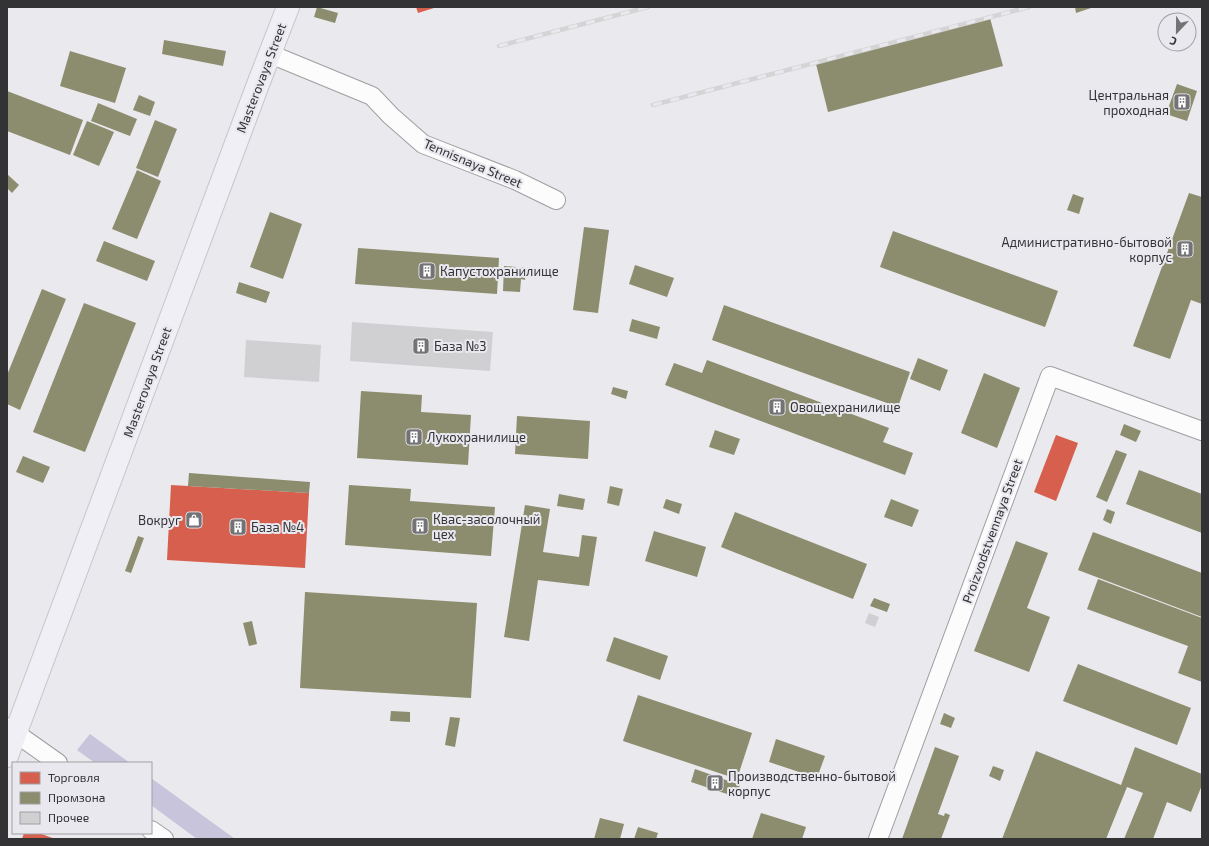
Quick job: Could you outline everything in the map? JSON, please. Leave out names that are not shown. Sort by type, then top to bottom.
[{"type":"main road","name":"Masterovaya Street","points":[[7,756],[11,730],[288,7]]},
{"type":"street","name":"Tennisnaya Street","points":[[270,54],[372,96],[391,116],[423,144],[515,180],[556,200]]},
{"type":"street","name":"Proizvodstvennaya Street","points":[[878,839],[1050,376],[1202,431]]},
{"type":"street","points":[[11,730],[57,762]]},
{"type":"street","points":[[152,831],[164,839]]},
{"type":"shaded area","points":[[90,734],[129,762],[94,762],[77,750]]},
{"type":"shaded area","points":[[152,779],[235,839],[197,839],[152,806]]},
{"type":"building: Торговля","points":[[416,7],[437,7],[418,13]]},
{"type":"building: Торговля","points":[[1056,435],[1078,443],[1056,501],[1034,492]]},
{"type":"building: Торговля","name":"База №4","points":[[171,485],[309,493],[305,568],[167,560]]},
{"type":"building: Торговля","points":[[24,834],[42,834],[55,839],[22,839]]},
{"type":"building: Промзона","points":[[317,7],[338,13],[335,23],[314,17]]},
{"type":"building: Промзона","points":[[1075,7],[1094,7],[1076,13]]},
{"type":"building: Промзона","points":[[990,18],[1003,66],[828,112],[816,64]]},
{"type":"building: Промзона","points":[[164,40],[226,51],[223,66],[162,54]]},
{"type":"building: Промзона","points":[[70,51],[126,68],[115,103],[60,86]]},
{"type":"building: Промзона","name":"Центральная проходная","points":[[1177,84],[1197,91],[1187,121],[1166,114]]},
{"type":"building: Промзона","points":[[7,91],[83,120],[70,155],[7,131]]},
{"type":"building: Промзона","points":[[139,95],[155,102],[150,116],[133,110]]},
{"type":"building: Промзона","points":[[98,103],[137,119],[130,136],[91,121]]},
{"type":"building: Промзона","points":[[155,120],[177,129],[158,177],[136,168]]},
{"type":"building: Промзона","points":[[87,121],[114,132],[99,166],[73,155]]},
{"type":"building: Промзона","points":[[137,170],[161,181],[137,239],[112,229]]},
{"type":"building: Промзона","points":[[7,174],[19,185],[12,193],[7,188]]},
{"type":"building: Промзона","name":"Административно-бытовой корпус","points":[[1189,193],[1202,197],[1202,304],[1191,300],[1170,359],[1133,346]]},
{"type":"building: Промзона","points":[[1073,194],[1084,198],[1079,214],[1067,210]]},
{"type":"building: Промзона","points":[[270,212],[302,224],[283,279],[250,267]]},
{"type":"building: Промзона","points":[[584,227],[609,230],[598,313],[573,310]]},
{"type":"building: Промзона","points":[[893,231],[1058,291],[1045,327],[880,267]]},
{"type":"building: Промзона","points":[[104,241],[155,261],[147,281],[96,261]]},
{"type":"building: Промзона","name":"Капустохранилище","points":[[358,248],[499,258],[497,294],[355,284]]},
{"type":"building: Промзона","points":[[635,265],[674,278],[667,297],[629,284]]},
{"type":"building: Промзона","points":[[504,266],[526,268],[525,280],[521,279],[520,292],[503,291]]},
{"type":"building: Промзона","points":[[239,282],[270,292],[266,303],[236,293]]},
{"type":"building: Промзона","points":[[42,289],[66,299],[20,410],[7,404],[7,375]]},
{"type":"building: Промзона","points":[[84,303],[136,323],[85,452],[33,432]]},
{"type":"building: Промзона","name":"Овощехранилище","points":[[724,305],[910,372],[898,407],[712,340]]},
{"type":"building: Промзона","points":[[632,319],[660,327],[657,339],[629,331]]},
{"type":"building: Промзона","points":[[918,358],[948,370],[940,391],[910,379]]},
{"type":"building: Промзона","name":"Овощехранилище","points":[[707,360],[889,428],[883,442],[913,453],[905,475],[665,385],[674,363],[702,373]]},
{"type":"building: Промзона","points":[[984,373],[1020,388],[997,448],[961,433]]},
{"type":"building: Промзона","points":[[613,387],[628,391],[626,399],[611,394]]},
{"type":"building: Промзона","name":"Лукохранилище","points":[[361,391],[422,395],[421,412],[471,415],[468,465],[357,458]]},
{"type":"building: Промзона","points":[[517,416],[590,421],[588,459],[515,454]]},
{"type":"building: Промзона","points":[[1124,424],[1141,431],[1136,442],[1120,435]]},
{"type":"building: Промзона","points":[[715,430],[740,439],[734,455],[709,447]]},
{"type":"building: Промзона","points":[[1116,450],[1127,454],[1107,502],[1096,497]]},
{"type":"building: Промзона","points":[[23,456],[50,467],[43,483],[16,472]]},
{"type":"building: Промзона","points":[[1139,470],[1202,494],[1202,533],[1126,504]]},
{"type":"building: Промзона","points":[[189,473],[310,482],[309,493],[188,486]]},
{"type":"building: Промзона","name":"Квас-засолочный цех","points":[[349,485],[411,489],[410,501],[495,507],[491,556],[345,545]]},
{"type":"building: Промзона","points":[[610,486],[623,489],[619,506],[607,503]]},
{"type":"building: Промзона","points":[[559,494],[585,499],[583,510],[557,506]]},
{"type":"building: Промзона","points":[[666,499],[682,504],[679,514],[663,508]]},
{"type":"building: Промзона","points":[[891,499],[919,510],[912,527],[884,517]]},
{"type":"building: Промзона","points":[[525,505],[550,509],[543,552],[579,557],[582,535],[597,537],[589,586],[538,580],[529,641],[504,637]]},
{"type":"building: Промзона","points":[[1107,509],[1115,512],[1111,524],[1103,520]]},
{"type":"building: Промзона","points":[[735,512],[867,564],[853,599],[721,547]]},
{"type":"building: Промзона","points":[[654,531],[706,547],[697,577],[645,561]]},
{"type":"building: Промзона","points":[[1093,532],[1202,573],[1202,617],[1078,570]]},
{"type":"building: Промзона","points":[[138,536],[144,538],[131,573],[125,571]]},
{"type":"building: Промзона","points":[[1016,541],[1048,553],[1027,608],[1050,617],[1029,672],[974,651]]},
{"type":"building: Промзона","points":[[1098,579],[1202,618],[1202,682],[1178,673],[1188,646],[1087,609]]},
{"type":"building: Промзона","points":[[305,592],[477,603],[471,698],[300,688]]},
{"type":"building: Промзона","points":[[874,598],[890,604],[887,612],[870,606]]},
{"type":"building: Промзона","points":[[252,621],[257,644],[249,646],[243,623]]},
{"type":"building: Промзона","points":[[614,637],[668,656],[660,680],[606,661]]},
{"type":"building: Промзона","points":[[1078,664],[1191,708],[1177,745],[1063,701]]},
{"type":"building: Промзона","points":[[638,695],[752,733],[737,779],[623,741]]},
{"type":"building: Промзона","points":[[391,711],[410,712],[410,722],[390,721]]},
{"type":"building: Промзона","points":[[944,713],[955,718],[951,728],[940,724]]},
{"type":"building: Промзона","points":[[450,717],[460,718],[455,747],[445,745]]},
{"type":"building: Промзона","points":[[776,739],[825,756],[817,778],[769,762]]},
{"type":"building: Промзона","points":[[935,747],[959,756],[938,814],[944,816],[945,813],[950,815],[941,839],[902,839]]},
{"type":"building: Промзона","points":[[1135,747],[1202,774],[1202,785],[1191,812],[1167,802],[1153,839],[1124,839],[1143,793],[1127,787],[1106,839],[1002,839],[1036,751],[1121,785]]},
{"type":"building: Промзона","points":[[993,766],[1004,770],[1000,781],[989,776]]},
{"type":"building: Промзона","name":"Производственно-бытовой корпус","points":[[695,769],[740,785],[736,797],[691,782]]},
{"type":"building: Промзона","points":[[761,813],[806,827],[802,839],[752,839]]},
{"type":"building: Промзона","points":[[600,818],[624,824],[620,839],[594,839]]},
{"type":"building: Промзона","points":[[638,827],[658,833],[656,839],[634,839]]},
{"type":"building: Прочее","name":"База №3","points":[[352,322],[493,332],[490,371],[350,361]]},
{"type":"building: Прочее","points":[[246,340],[321,345],[319,382],[244,377]]},
{"type":"building: Прочее","points":[[869,613],[879,617],[875,627],[865,623]]},
{"type":"railway","points":[[499,46],[648,7]]},
{"type":"railway","points":[[653,105],[1029,7]]},
{"type":"place","name":"Центральная проходная","points":[[1182,102]]},
{"type":"place","name":"Административно-бытовой корпус","points":[[1185,249]]},
{"type":"place","name":"Капустохранилище","points":[[427,271]]},
{"type":"place","name":"База №3","points":[[421,346]]},
{"type":"place","name":"Овощехранилище","points":[[777,407]]},
{"type":"place","name":"Лукохранилище","points":[[414,437]]},
{"type":"place","name":"Вокруг","points":[[194,520]]},
{"type":"place","name":"Квас-засолочный цех","points":[[420,526]]},
{"type":"place","name":"База №4","points":[[238,527]]},
{"type":"place","name":"Производственно-бытовой корпус","points":[[715,783]]}]
